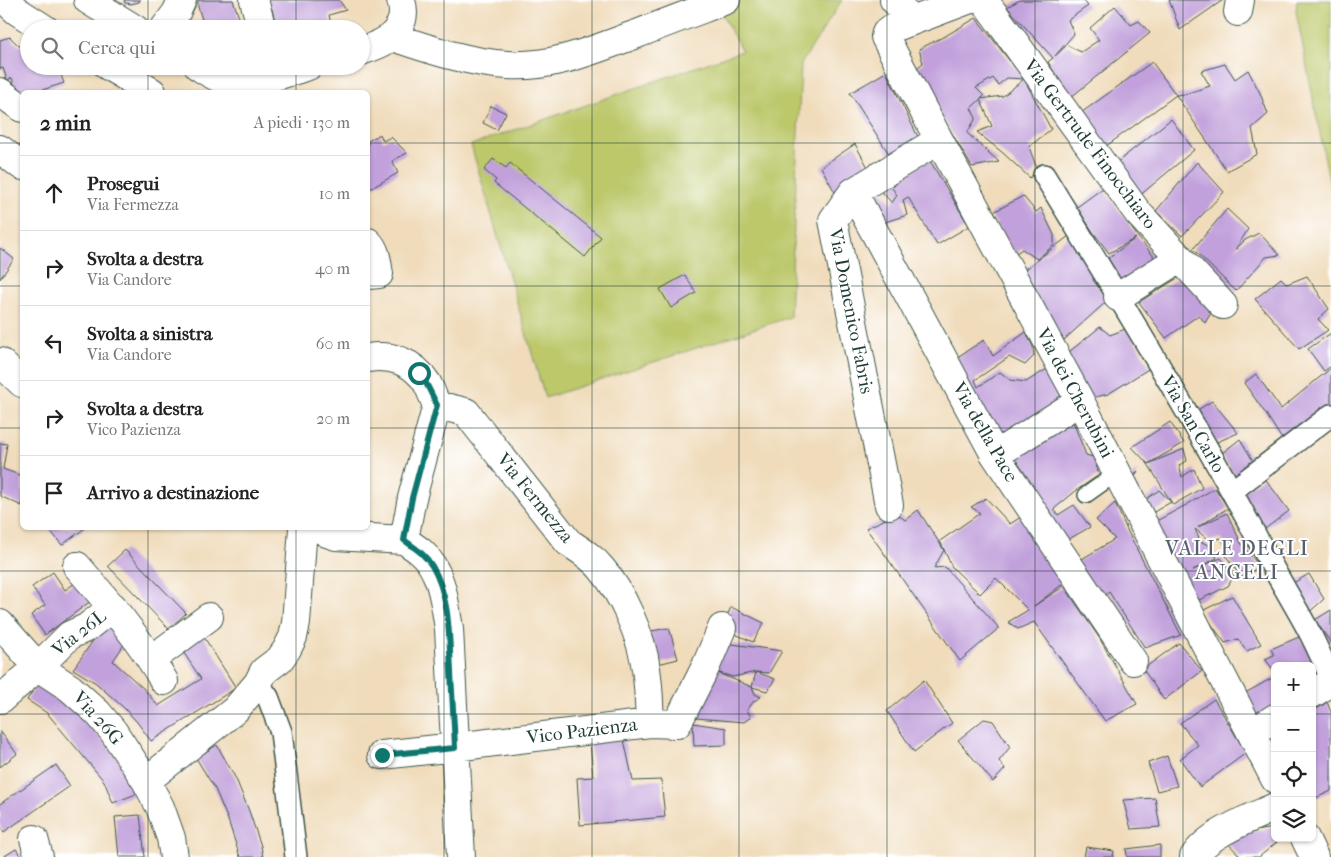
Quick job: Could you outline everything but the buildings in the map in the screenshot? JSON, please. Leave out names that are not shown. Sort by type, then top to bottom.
[{"type":"street","points":[[5,0],[32,20]]},
{"type":"street","points":[[88,0],[121,20]]},
{"type":"street","points":[[170,20],[182,0]]},
{"type":"street","points":[[254,0],[259,20]]},
{"type":"street","points":[[370,48],[393,37],[400,27],[403,15],[401,0]]},
{"type":"street","points":[[393,37],[436,51],[485,62],[508,65],[538,64],[563,60],[582,54],[726,0]]},
{"type":"street","points":[[894,0],[910,22],[968,0]]},
{"type":"street","name":"Via Gertrude Finocchiaro","points":[[984,0],[1138,213],[1223,305]]},
{"type":"street","name":"Via dei Cherubini","points":[[910,22],[891,29],[886,33],[885,37],[1080,401],[1271,772]]},
{"type":"street","points":[[123,75],[149,90]]},
{"type":"street","points":[[214,75],[234,82],[250,82],[275,75]]},
{"type":"street","points":[[0,92],[20,107]]},
{"type":"street","name":"Via Domenico Fabris","points":[[889,504],[833,220],[853,192],[939,140]]},
{"type":"street","points":[[0,148],[20,164]]},
{"type":"street","name":"Via San Carlo","points":[[1044,175],[1232,491],[1272,566],[1305,622],[1331,681]]},
{"type":"street","name":"Via della Pace","points":[[853,192],[995,455],[1133,661]]},
{"type":"street","points":[[370,245],[376,255],[373,275]]},
{"type":"street","points":[[1118,297],[1180,258]]},
{"type":"street","points":[[370,358],[388,357],[409,365],[419,373],[437,405],[412,498],[404,540]]},
{"type":"street","points":[[0,362],[20,381]]},
{"type":"street","points":[[995,455],[1080,401]]},
{"type":"street","name":"Via Fermezza","points":[[437,405],[466,412],[568,542],[589,556],[602,568],[631,618],[638,638],[646,668],[650,723]]},
{"type":"street","points":[[1232,491],[1331,415]]},
{"type":"street","points":[[146,781],[235,710],[258,683],[264,672],[284,654],[293,637],[296,622],[303,530]]},
{"type":"street","points":[[323,530],[336,536],[404,540],[422,553],[432,566],[440,583],[449,629],[460,857]]},
{"type":"street","points":[[76,566],[113,607],[135,635],[158,670],[209,617]]},
{"type":"street","name":"Via 26L","points":[[0,699],[38,667],[70,634],[86,628],[113,607]]},
{"type":"street","name":"Via 26G","points":[[0,624],[38,667],[70,688],[98,713],[113,731],[146,781],[160,807],[171,838],[174,857]]},
{"type":"street","name":"Vico Pazienza","points":[[382,755],[455,748],[650,723],[677,724],[706,666],[722,628]]},
{"type":"street","points":[[1316,691],[1331,681]]},
{"type":"street","points":[[258,683],[268,697],[281,732],[296,857]]},
{"type":"street","points":[[1252,733],[1271,721]]},
{"type":"street","points":[[1194,857],[1215,837],[1271,809]]},
{"type":"street","points":[[1306,842],[1314,857]]},
{"type":"lane","points":[[1086,495],[1117,473]]},
{"type":"green space","points":[[714,0],[842,0],[801,64],[790,317],[545,398],[471,145],[742,51]]},
{"type":"green space","points":[[1297,0],[1331,0],[1331,190],[1296,11]]},
{"type":"district","name":"VALLE DEGLI ANGELI","points":[[1237,560]]},
{"type":"route","points":[[382,755],[455,748],[449,629],[440,583],[432,566],[422,553],[404,540],[412,498],[437,405],[419,373]]}]
